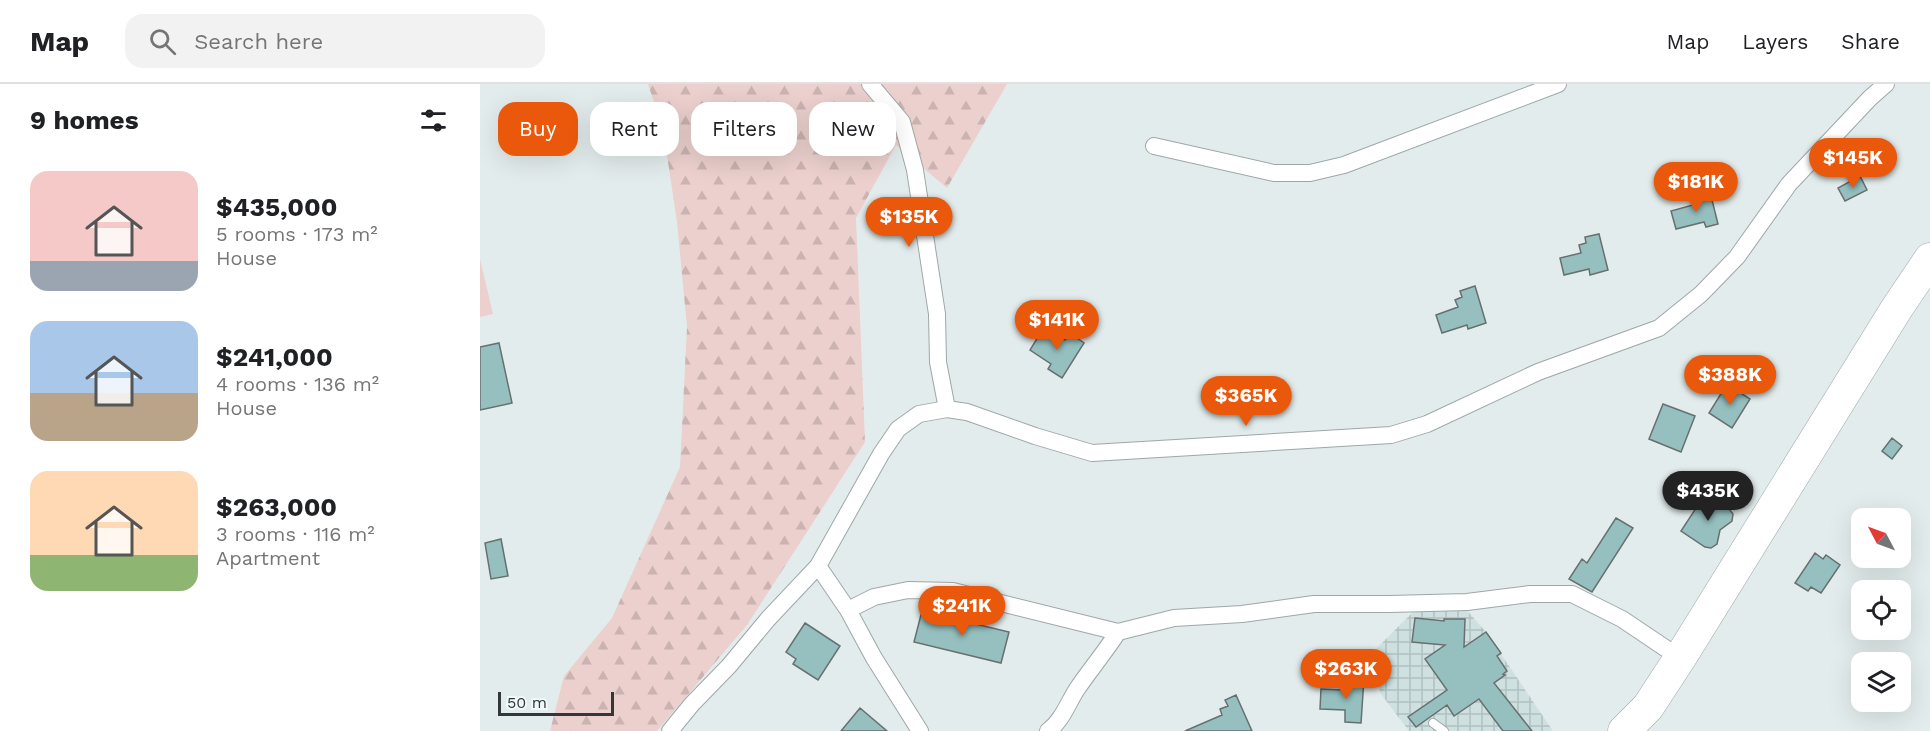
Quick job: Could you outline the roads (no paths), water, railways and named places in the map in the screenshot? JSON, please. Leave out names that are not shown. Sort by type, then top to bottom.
[{"type":"highway","points":[[1624,731],[1648,707],[1680,658],[1897,308],[1930,259]]},
{"type":"street","points":[[870,84],[902,122],[915,170],[937,314],[938,362],[947,409]]},
{"type":"street","points":[[1155,146],[1274,172],[1310,173],[1344,165],[1558,84]]},
{"type":"street","points":[[670,731],[768,619],[819,566],[881,454],[898,429],[919,414],[947,409],[967,412],[1092,453],[1390,435],[1427,424],[1538,372],[1659,328],[1701,294],[1737,257],[1789,184],[1886,84]]},
{"type":"street","points":[[819,566],[920,731]]},
{"type":"street","points":[[848,610],[874,597],[908,590],[954,591],[1118,632],[1174,618],[1242,614],[1314,604],[1467,602],[1530,594],[1572,594],[1622,619],[1680,658]]},
{"type":"street","points":[[1054,729],[1077,688],[1118,632]]},
{"type":"lane","points":[[1433,723],[1443,731]]}]
